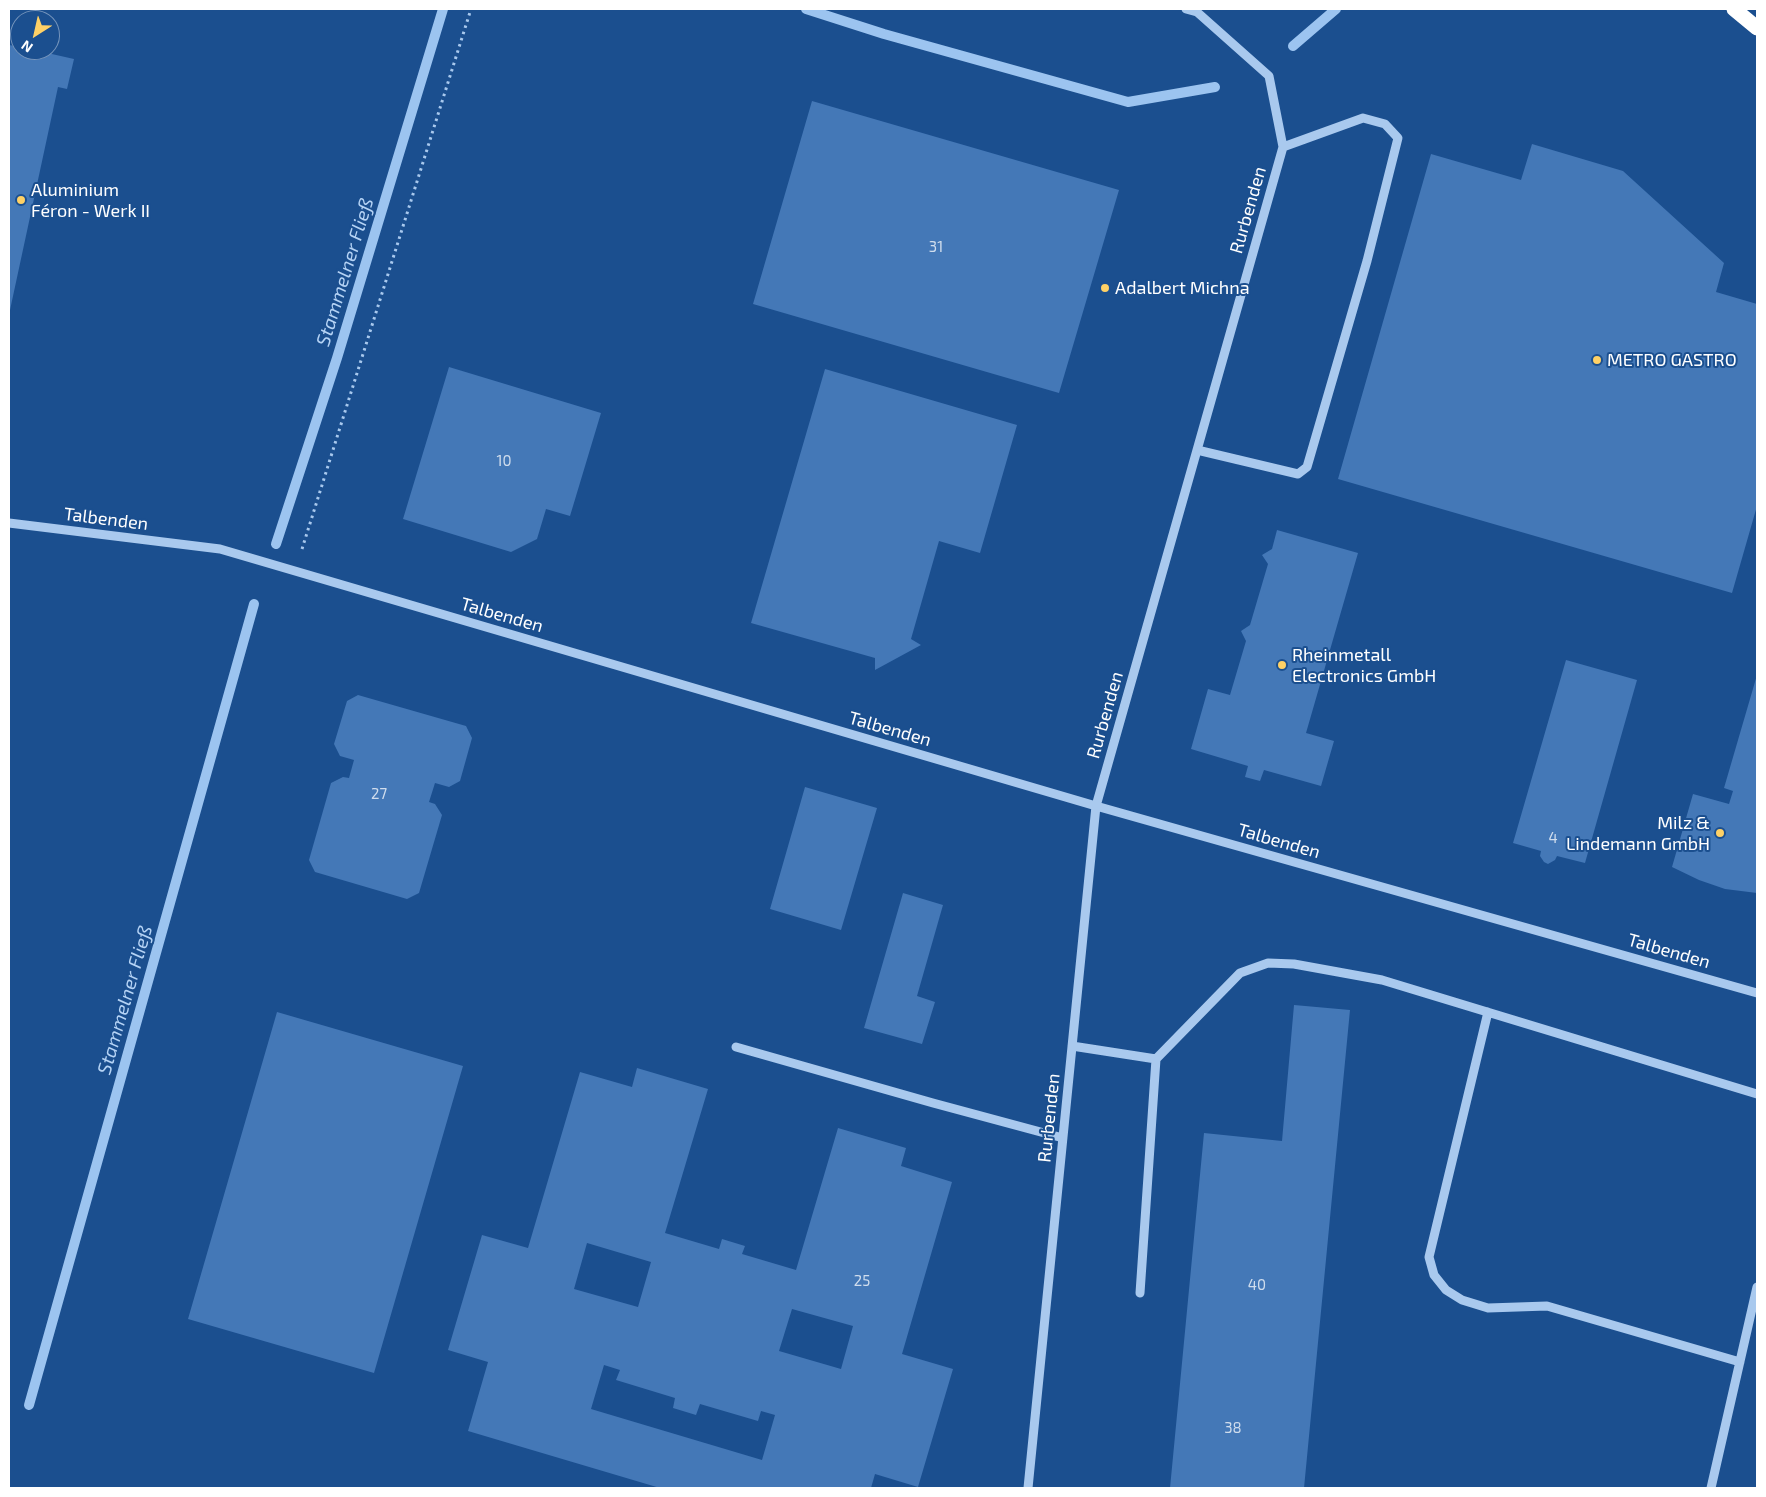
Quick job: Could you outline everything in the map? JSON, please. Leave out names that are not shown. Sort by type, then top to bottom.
[{"type":"highway","points":[[1734,9],[1757,28]]},
{"type":"street","name":"Rurbenden","points":[[1028,1488],[1096,806],[1283,147],[1269,76],[1197,12],[1186,9]]},
{"type":"street","points":[[1197,450],[1298,474],[1307,468],[1367,261],[1398,138],[1385,124],[1363,118],[1283,147]]},
{"type":"street","name":"Talbenden","points":[[9,523],[220,549],[1096,806],[1755,992]]},
{"type":"street","points":[[1140,1293],[1156,1059],[1240,973],[1268,963],[1294,964],[1382,980],[1757,1094]]},
{"type":"street","points":[[1488,1012],[1429,1257],[1434,1275],[1446,1290],[1462,1300],[1488,1308],[1547,1306],[1740,1362]]},
{"type":"street","points":[[1072,1046],[1156,1059]]},
{"type":"street","points":[[736,1047],[1063,1138]]},
{"type":"street","points":[[1711,1488],[1757,1287]]},
{"type":"path","points":[[296,571],[471,9]]},
{"type":"building","name":"Aluminium Féron - Werk II","points":[[9,45],[10,60],[60,60],[60,56],[74,59],[67,89],[58,87],[10,310]]},
{"type":"building","points":[[812,101],[1119,190],[1059,393],[753,304]]},
{"type":"building","name":"METRO GASTRO","points":[[1532,144],[1623,171],[1724,263],[1716,292],[1757,304],[1757,506],[1732,593],[1338,479],[1431,154],[1521,180]]},
{"type":"building","points":[[449,367],[601,413],[570,516],[546,509],[537,539],[511,552],[403,519]]},
{"type":"building","points":[[825,369],[1017,425],[980,553],[939,541],[911,639],[921,645],[875,670],[875,658],[751,623]]},
{"type":"building","name":"Rheinmetall Electronics GmbH","points":[[1277,530],[1358,553],[1306,733],[1334,741],[1321,786],[1264,770],[1260,781],[1245,777],[1248,766],[1191,749],[1208,689],[1230,695],[1246,641],[1241,631],[1250,625],[1268,564],[1262,555],[1272,549]]},
{"type":"building","points":[[1566,660],[1637,680],[1585,863],[1557,856],[1555,860],[1548,864],[1540,856],[1541,851],[1513,843]]},
{"type":"building","name":"Milz & Lindemann GmbH","points":[[1757,675],[1757,893],[1725,889],[1699,880],[1672,867],[1693,794],[1729,804],[1733,791],[1724,788]]},
{"type":"building","points":[[358,695],[466,726],[472,738],[460,781],[449,787],[435,783],[429,802],[435,804],[442,815],[419,893],[407,899],[315,872],[309,860],[331,783],[343,777],[349,778],[354,760],[340,756],[334,744],[347,701]]},
{"type":"building","points":[[805,787],[877,808],[841,930],[770,909]]},
{"type":"building","points":[[903,893],[943,905],[917,996],[935,1002],[922,1044],[864,1028]]},
{"type":"building","points":[[1294,1005],[1350,1010],[1304,1488],[1170,1488],[1204,1133],[1282,1141]]},
{"type":"building","points":[[277,1012],[463,1066],[374,1373],[188,1319]]},
{"type":"building","points":[[637,1068],[708,1089],[665,1233],[719,1249],[722,1239],[745,1246],[742,1254],[796,1270],[838,1128],[906,1148],[901,1166],[952,1182],[902,1354],[953,1369],[918,1487],[875,1474],[871,1488],[660,1488],[468,1431],[488,1362],[448,1350],[482,1235],[528,1248],[580,1072],[632,1087]],"holes":[[[587,1243],[651,1262],[638,1307],[574,1289]],[[792,1309],[853,1326],[841,1369],[779,1351]],[[604,1365],[620,1370],[616,1380],[675,1398],[673,1408],[696,1415],[700,1404],[758,1421],[761,1411],[775,1415],[762,1460],[591,1409]]]},
{"type":"waterway","name":"Stammelner Fließ","points":[[276,544],[337,358],[443,9]]},
{"type":"waterway","points":[[806,9],[884,34],[1128,102],[1215,87]]},
{"type":"waterway","points":[[1293,46],[1336,9]]},
{"type":"waterway","name":"Stammelner Fließ","points":[[29,1405],[254,604]]},
{"type":"place","name":"Aluminium Féron - Werk II","points":[[21,200]]},
{"type":"place","name":"Adalbert Michna","points":[[1105,288]]},
{"type":"place","name":"METRO GASTRO","points":[[1597,360]]},
{"type":"place","name":"Rheinmetall Electronics GmbH","points":[[1282,665]]},
{"type":"place","name":"Milz & Lindemann GmbH","points":[[1720,833]]}]
